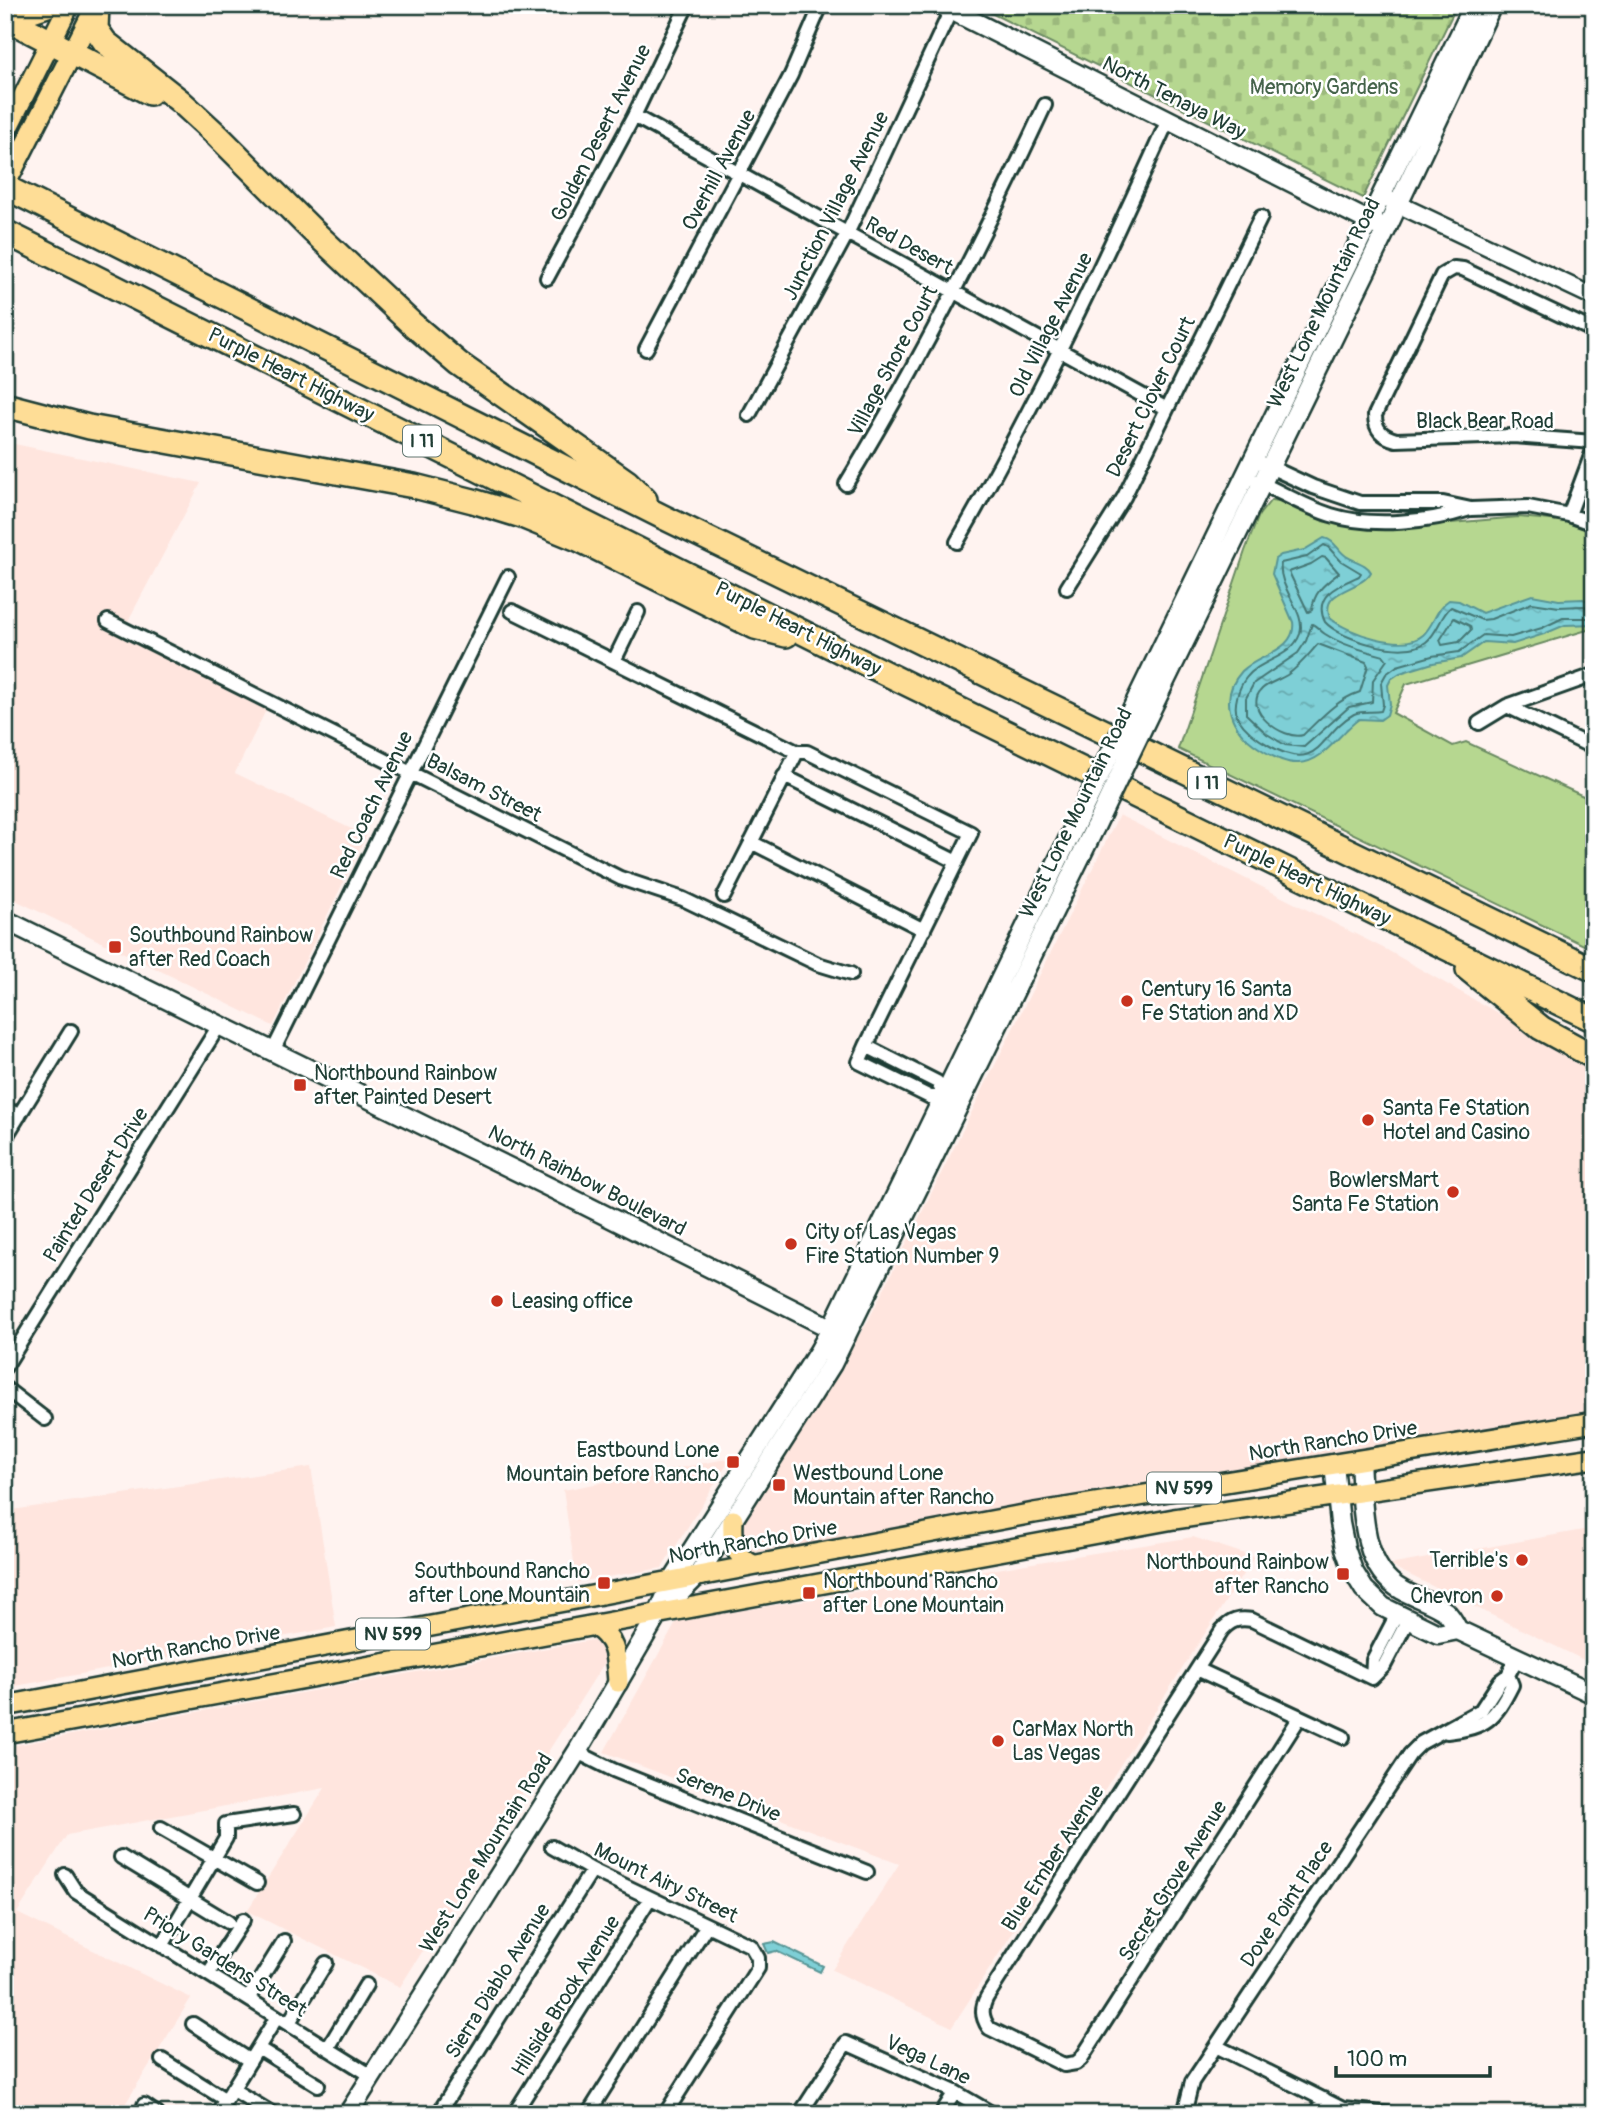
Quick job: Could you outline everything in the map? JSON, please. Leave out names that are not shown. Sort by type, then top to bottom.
[{"type":"highway","points":[[5,9],[26,12],[47,5]]},
{"type":"highway","points":[[97,5],[96,29],[102,39],[180,101],[411,323],[459,364],[627,482],[663,517]]},
{"type":"highway","points":[[5,18],[150,92],[218,136]]},
{"type":"highway","name":"Purple Heart Highway","points":[[5,186],[663,517],[1594,971]]},
{"type":"highway","name":"Purple Heart Highway","points":[[5,232],[840,651],[1594,1020]]},
{"type":"highway","points":[[5,398],[16,407],[89,427],[414,486],[473,501],[522,516],[578,539],[755,627],[840,651]]},
{"type":"highway","points":[[1434,942],[1541,1028],[1594,1057]]},
{"type":"main road","points":[[5,186],[24,147],[61,47],[69,5]]},
{"type":"main road","points":[[5,133],[61,47],[97,5]]},
{"type":"main road","name":"West Lone Mountain Road","points":[[1142,708],[1266,476],[1386,230],[1389,200],[1474,5]]},
{"type":"main road","name":"West Lone Mountain Road","points":[[348,2114],[576,1752],[658,1614],[673,1580],[839,1333],[1142,708],[1245,476],[1368,221],[1389,200],[1492,5]]},
{"type":"main road","name":"North Tenaya Way","points":[[946,8],[1386,230]]},
{"type":"main road","name":"North Rainbow Boulevard","points":[[5,920],[220,1024],[839,1333]]},
{"type":"main road","name":"West Lone Mountain Road","points":[[658,1614],[698,1575],[832,1364],[839,1333]]},
{"type":"main road","name":"North Rancho Drive","points":[[5,1706],[982,1523],[1594,1422]]},
{"type":"main road","name":"NV 599","points":[[5,1732],[1174,1519],[1594,1458]]},
{"type":"main road","points":[[1360,1460],[1367,1540],[1374,1560],[1383,1574],[1398,1588],[1448,1612],[1458,1630]]},
{"type":"main road","points":[[1334,1464],[1345,1548],[1353,1571],[1364,1589],[1383,1607],[1438,1634],[1458,1630],[1594,1694]]},
{"type":"main road","points":[[733,1520],[734,1547],[738,1555],[753,1565]]},
{"type":"main road","points":[[976,1555],[982,1523]]},
{"type":"main road","points":[[594,1626],[610,1639],[615,1649],[618,1682]]},
{"type":"main road","points":[[91,1717],[91,1707],[99,1700],[125,1695],[149,1679]]},
{"type":"main road","points":[[5,1732],[31,1717],[66,1711],[77,1702],[83,1691]]},
{"type":"street","name":"Golden Desert Avenue","points":[[547,278],[634,116],[687,5]]},
{"type":"street","name":"Overhill Avenue","points":[[646,349],[792,75],[821,5]]},
{"type":"street","name":"Junction Village Avenue","points":[[749,415],[847,233],[946,8]]},
{"type":"street","name":"Village Shore Court","points":[[846,484],[886,418],[953,291],[1045,105]]},
{"type":"street","name":"Red Desert","points":[[634,116],[1167,409]]},
{"type":"street","name":"Old Village Avenue","points":[[957,542],[1061,351],[1168,120]]},
{"type":"street","points":[[1389,200],[1594,297]]},
{"type":"street","name":"Desert Clover Court","points":[[1067,588],[1124,497],[1261,217]]},
{"type":"street","name":"Black Bear Road","points":[[1594,331],[1463,269],[1454,268],[1442,275],[1375,415],[1379,432],[1396,440],[1513,436],[1594,442]]},
{"type":"street","points":[[1569,515],[1594,448]]},
{"type":"street","points":[[1253,459],[1266,476],[1331,515],[1357,521],[1410,521],[1445,517],[1471,509]]},
{"type":"street","points":[[1245,476],[1266,476],[1360,503],[1443,503],[1471,509],[1528,507],[1569,515],[1594,524]]},
{"type":"street","name":"Red Coach Avenue","points":[[273,1051],[508,577]]},
{"type":"street","points":[[512,611],[796,751],[807,752],[971,833],[859,1062],[930,1097],[952,1100]]},
{"type":"street","points":[[614,661],[638,612]]},
{"type":"street","name":"Balsam Street","points":[[108,621],[620,878],[682,899],[818,964],[850,974]]},
{"type":"street","points":[[1479,723],[1507,706],[1594,675]]},
{"type":"street","points":[[1507,706],[1594,748]]},
{"type":"street","points":[[724,896],[796,751]]},
{"type":"street","points":[[784,776],[957,862]]},
{"type":"street","points":[[751,842],[924,930]]},
{"type":"street","name":"Painted Desert Drive","points":[[5,1367],[220,1024]]},
{"type":"street","points":[[5,1138],[71,1031]]},
{"type":"street","points":[[866,1046],[937,1082],[952,1100]]},
{"type":"street","points":[[5,1108],[19,1116]]},
{"type":"street","points":[[5,1388],[45,1419]]},
{"type":"street","name":"Blue Ember Avenue","points":[[1076,2063],[1065,2065],[1057,2062],[995,2032],[989,2028],[983,2017],[983,2004],[1222,1630],[1236,1619],[1252,1620],[1372,1678],[1373,1660],[1402,1617]]},
{"type":"street","name":"Dove Point Place","points":[[1184,2114],[1192,2082],[1410,1754],[1421,1743],[1443,1733],[1467,1730],[1487,1722],[1503,1704],[1512,1685],[1508,1675],[1517,1657]]},
{"type":"street","points":[[1197,1669],[1343,1737]]},
{"type":"street","name":"Secret Grove Avenue","points":[[1076,2063],[1086,2053],[1300,1717]]},
{"type":"street","name":"Serene Drive","points":[[576,1752],[613,1770],[867,1871]]},
{"type":"street","points":[[162,1946],[226,1838],[226,1824],[294,1814]]},
{"type":"street","points":[[161,1828],[257,1883]]},
{"type":"street","name":"Mount Airy Street","points":[[552,1847],[592,1870],[751,1946],[758,1958],[758,1968],[665,2114]]},
{"type":"street","points":[[121,1857],[228,1922]]},
{"type":"street","name":"Sierra Diablo Avenue","points":[[438,2114],[592,1870]]},
{"type":"street","name":"Priory Gardens Street","points":[[65,1875],[76,1892],[372,2076]]},
{"type":"street","name":"Hillside Brook Avenue","points":[[514,2114],[650,1898]]},
{"type":"street","points":[[208,1974],[243,1920]]},
{"type":"street","points":[[588,2114],[707,1925]]},
{"type":"street","points":[[248,1999],[284,1941]]},
{"type":"street","points":[[217,2114],[258,2048],[283,2020],[326,1962]]},
{"type":"street","points":[[328,2048],[366,1985]]},
{"type":"street","points":[[193,2024],[250,2061]]},
{"type":"street","name":"Vega Lane","points":[[800,2114],[845,2043],[955,2092],[993,2114]]},
{"type":"street","points":[[1216,2046],[1343,2109],[1392,2114]]},
{"type":"street","points":[[258,2048],[318,2085]]},
{"type":"street","points":[[162,2060],[273,2114]]},
{"type":"street","points":[[941,2114],[955,2092]]},
{"type":"street","points":[[1315,2114],[1324,2099]]},
{"type":"street","points":[[144,2105],[158,2114]]},
{"type":"shaded area","points":[[5,442],[201,483],[120,636],[266,710],[235,773],[366,836],[273,1026],[5,895]]},
{"type":"shaded area","points":[[1119,815],[1387,950],[1594,1068],[1594,1412],[748,1554],[740,1521],[868,1321]]},
{"type":"shaded area","points":[[731,1458],[662,1568],[577,1582],[563,1490]]},
{"type":"shaded area","points":[[311,1467],[336,1627],[5,1688],[5,1511]]},
{"type":"shaded area","points":[[1594,1528],[1594,1665],[1389,1565]]},
{"type":"shaded area","points":[[1193,1537],[1254,1557],[952,2027],[832,1970],[899,1864],[604,1752],[677,1621]]},
{"type":"shaded area","points":[[592,1640],[605,1649],[604,1663],[400,1987],[247,1911],[325,1788],[67,1835],[17,1913],[191,1998],[119,2114],[5,2114],[5,1747]]},
{"type":"green space","name":"Memory Gardens","points":[[975,5],[1457,5],[1363,198]]},
{"type":"green space","points":[[1271,500],[1338,524],[1359,528],[1383,529],[1519,517],[1594,524],[1594,628],[1406,684],[1393,713],[1453,746],[1466,742],[1594,801],[1594,950],[1178,749],[1245,551],[1259,515]]},
{"type":"water","points":[[1324,538],[1371,572],[1330,601],[1328,608],[1330,618],[1362,634],[1390,641],[1414,640],[1427,631],[1441,607],[1449,600],[1459,601],[1482,613],[1532,595],[1559,600],[1583,599],[1594,603],[1594,624],[1565,625],[1513,644],[1484,642],[1461,658],[1400,673],[1391,679],[1388,685],[1390,704],[1387,715],[1380,720],[1359,719],[1316,758],[1299,763],[1283,761],[1259,748],[1241,732],[1231,713],[1230,692],[1242,671],[1283,646],[1293,632],[1293,622],[1272,574],[1275,559],[1304,550]]},
{"type":"water","points":[[774,1942],[823,1966],[820,1972],[776,1951],[768,1953],[764,1944]]},
{"type":"place","name":"Southbound Rainbow after Red Coach","points":[[115,947]]},
{"type":"place","name":"Century 16 Santa Fe Station and XD","points":[[1127,1001]]},
{"type":"place","name":"Northbound Rainbow after Painted Desert","points":[[300,1085]]},
{"type":"place","name":"Santa Fe Station Hotel and Casino","points":[[1368,1120]]},
{"type":"place","name":"BowlersMart Santa Fe Station","points":[[1453,1192]]},
{"type":"place","name":"City of Las Vegas Fire Station Number 9","points":[[791,1244]]},
{"type":"place","name":"Leasing office","points":[[497,1301]]},
{"type":"place","name":"Eastbound Lone Mountain before Rancho","points":[[733,1462]]},
{"type":"place","name":"Westbound Lone Mountain after Rancho","points":[[779,1485]]},
{"type":"place","name":"Terrible's","points":[[1522,1560]]},
{"type":"place","name":"Northbound Rainbow after Rancho","points":[[1343,1574]]},
{"type":"place","name":"Southbound Rancho after Lone Mountain","points":[[604,1583]]},
{"type":"place","name":"Northbound Rancho after Lone Mountain","points":[[809,1593]]},
{"type":"place","name":"Chevron","points":[[1497,1596]]},
{"type":"place","name":"CarMax North Las Vegas","points":[[998,1741]]}]
